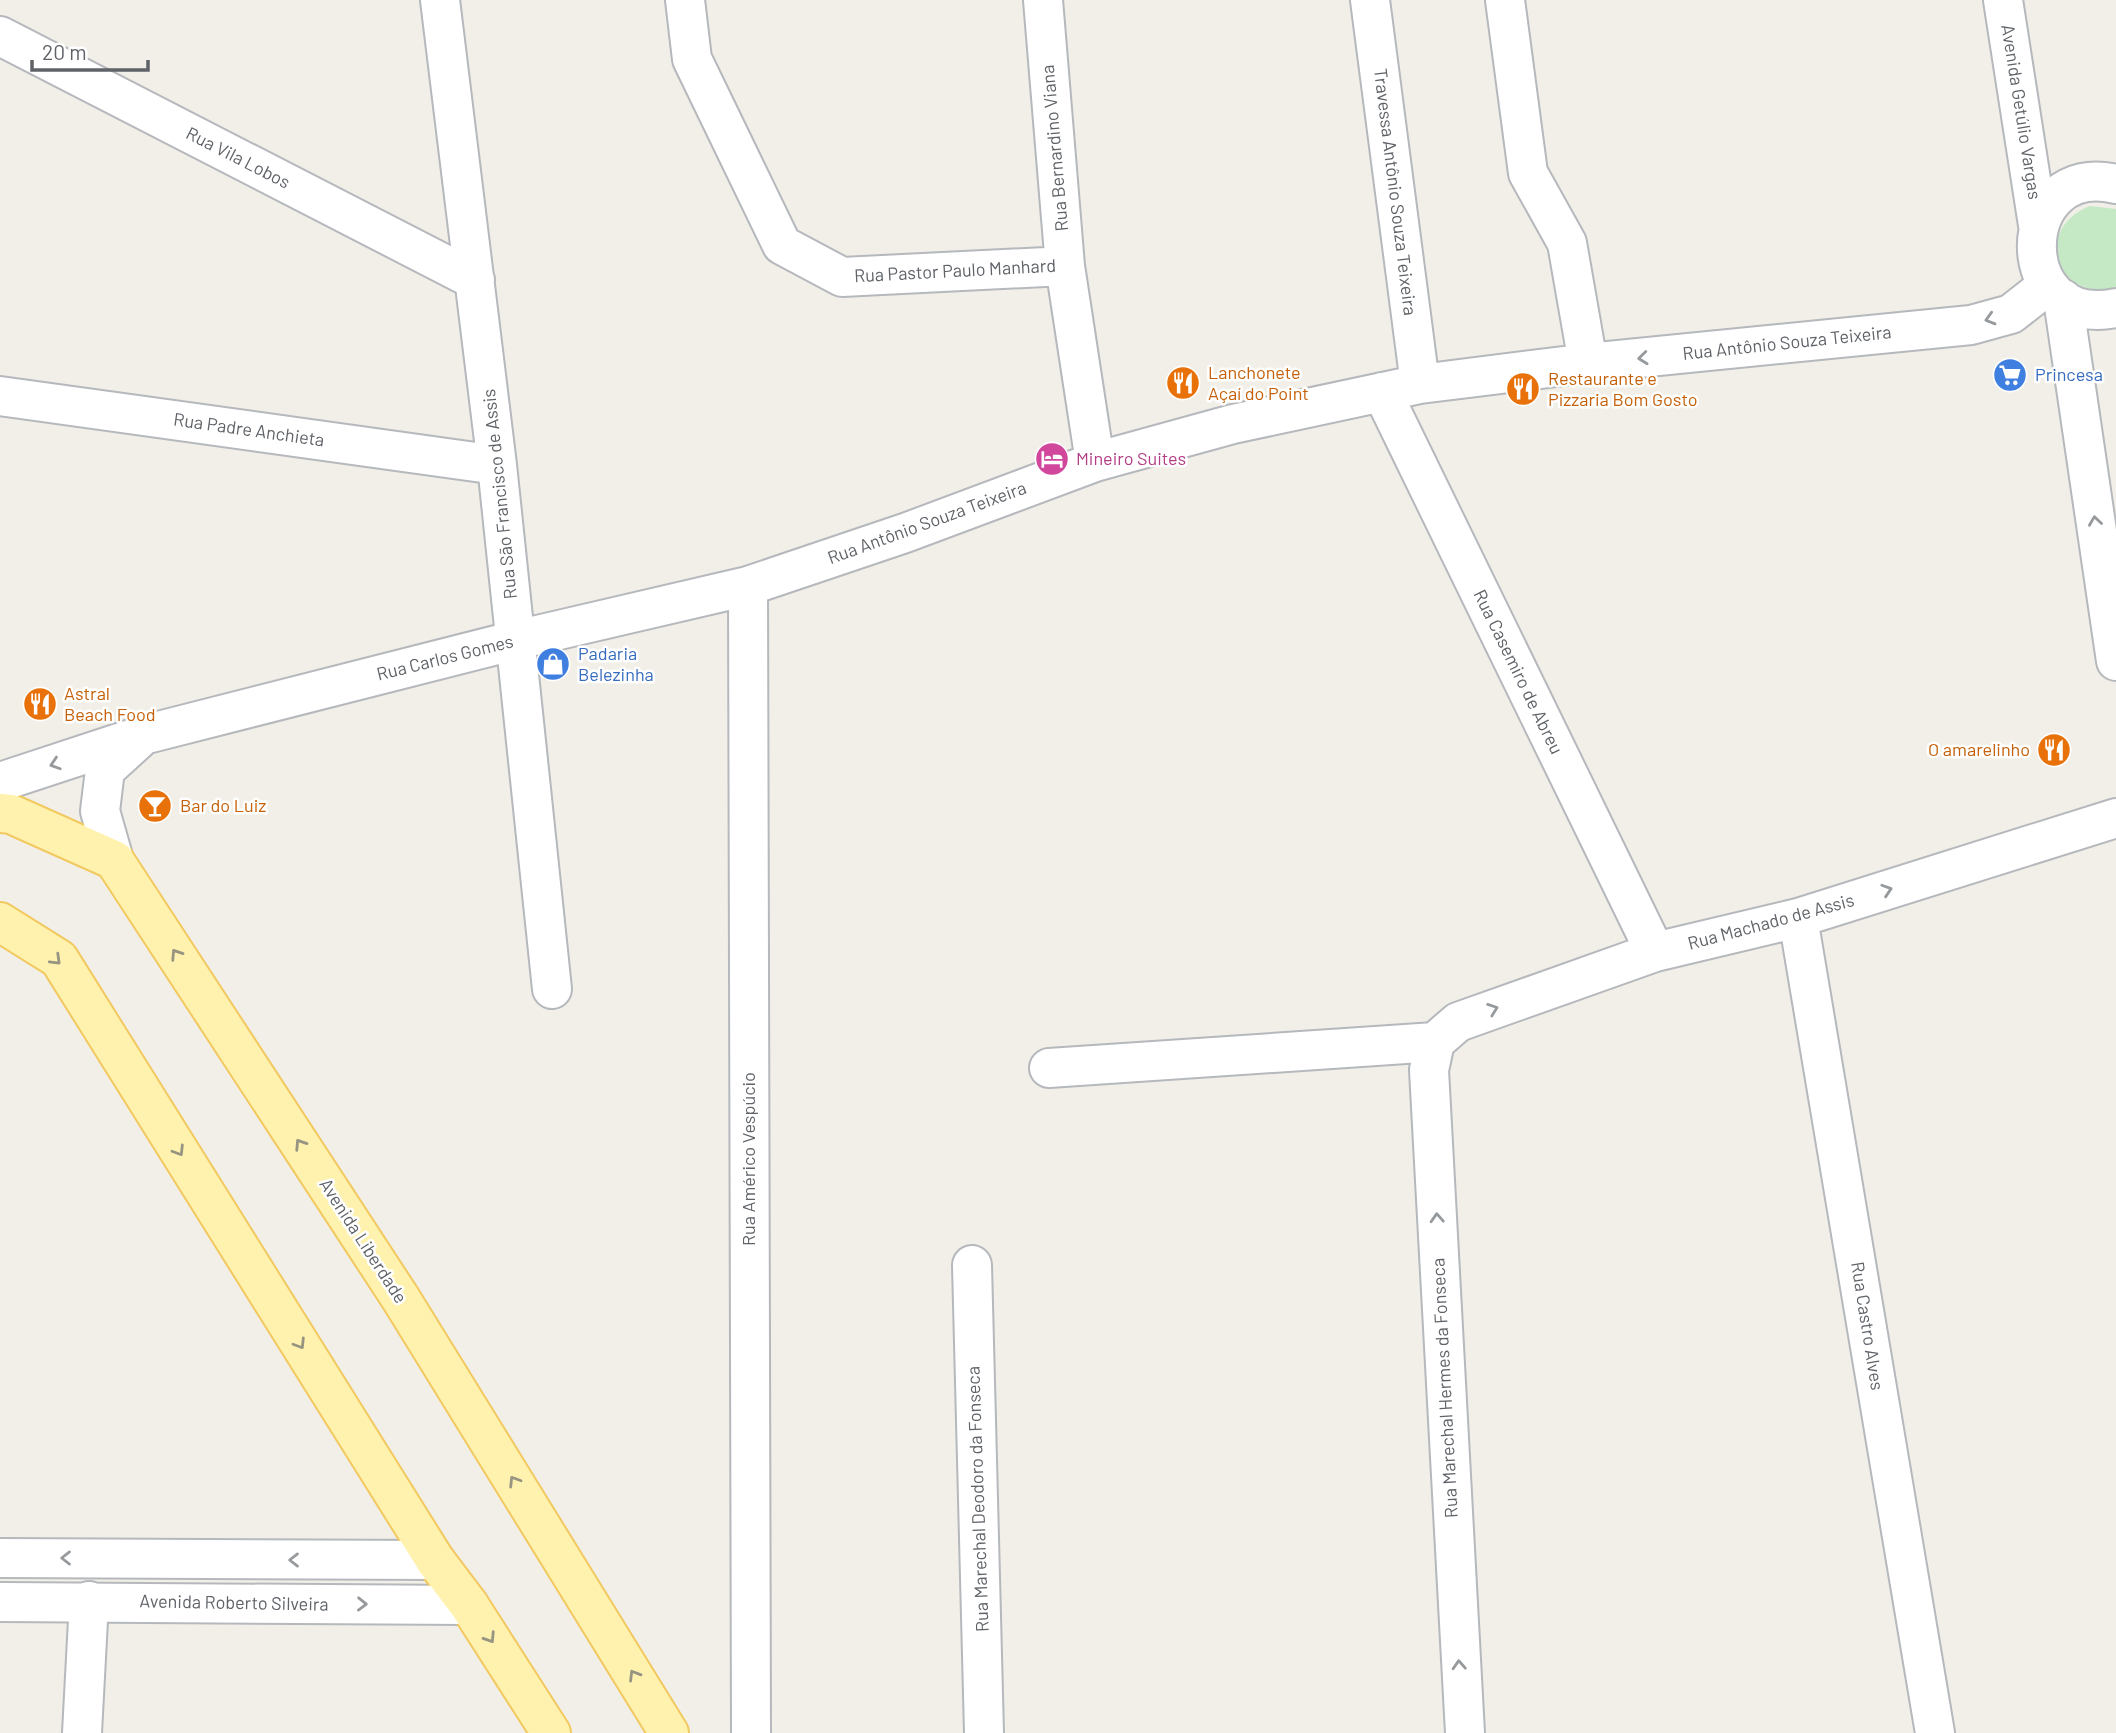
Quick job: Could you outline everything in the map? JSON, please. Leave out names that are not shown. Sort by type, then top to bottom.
[{"type":"main road","points":[[0,813],[11,814],[114,860]]},
{"type":"main road","name":"Avenida Liberdade","points":[[114,860],[408,1311],[669,1733]]},
{"type":"main road","points":[[0,922],[59,960],[435,1560],[469,1605],[551,1733]]},
{"type":"street","name":"Rua São Francisco de Assis","points":[[440,0],[497,465],[552,989]]},
{"type":"street","name":"Rua Pastor Paulo Manhard","points":[[685,0],[692,59],[782,245],[842,277],[1066,266]]},
{"type":"street","name":"Rua Bernardino Viana","points":[[1043,0],[1066,266],[1095,462]]},
{"type":"street","name":"Travessa Antônio Souza Teixeira","points":[[1370,0],[1420,384]]},
{"type":"street","points":[[1505,0],[1528,173],[1567,243],[1588,363]]},
{"type":"street","name":"Avenida Getúlio Vargas","points":[[2003,0],[2038,225],[2035,246],[2038,267],[2056,292]]},
{"type":"street","name":"Rua Vila Lobos","points":[[0,36],[475,280]]},
{"type":"street","points":[[2038,225],[2052,201],[2074,186],[2102,180],[2116,184]]},
{"type":"street","name":"Rua Antônio Souza Teixeira","points":[[748,586],[905,533],[1095,462],[1233,424],[1420,384],[1588,363],[1971,325],[2011,314],[2056,292]]},
{"type":"street","points":[[2056,292],[2082,308],[2116,308]]},
{"type":"street","points":[[2056,292],[2110,577],[2116,661]]},
{"type":"street","name":"Rua Casemiro de Abreu","points":[[1382,392],[1655,952]]},
{"type":"street","name":"Rua Padre Anchieta","points":[[0,396],[497,465]]},
{"type":"street","name":"Rua Carlos Gomes","points":[[0,782],[143,735],[516,640],[748,586]]},
{"type":"street","name":"Rua Américo Vespúcio","points":[[748,586],[751,1733]]},
{"type":"street","points":[[114,860],[100,811],[105,770],[143,735]]},
{"type":"street","name":"Rua Machado de Assis","points":[[1435,1042],[1458,1022],[1655,952],[1798,918],[2116,818]]},
{"type":"street","name":"Rua Castro Alves","points":[[1798,918],[1935,1733]]},
{"type":"street","points":[[1049,1068],[1435,1042]]},
{"type":"street","name":"Rua Marechal Hermes da Fonseca","points":[[1435,1042],[1429,1070],[1465,1733]]},
{"type":"street","name":"Rua Marechal Deodoro da Fonseca","points":[[972,1265],[984,1733]]},
{"type":"street","points":[[0,1558],[435,1560]]},
{"type":"street","points":[[82,1733],[89,1601]]},
{"type":"street","name":"Avenida Roberto Silveira","points":[[0,1602],[469,1605]]},
{"type":"green space","points":[[2090,206],[2116,209],[2116,287],[2095,289],[2078,285],[2066,275],[2058,262],[2056,246],[2061,231],[2072,217]]},
{"type":"place","name":"Princesa","points":[[2010,375]]},
{"type":"place","name":"Lanchonete Açaí do Point","points":[[1183,383]]},
{"type":"place","name":"Restaurante e Pizzaria Bom Gosto","points":[[1523,389]]},
{"type":"place","name":"Mineiro Suites","points":[[1052,459]]},
{"type":"place","name":"Padaria Belezinha","points":[[553,664]]},
{"type":"place","name":"Astral Beach Food","points":[[40,704]]},
{"type":"place","name":"O amarelinho","points":[[2054,750]]},
{"type":"place","name":"Bar do Luiz","points":[[155,806]]}]
